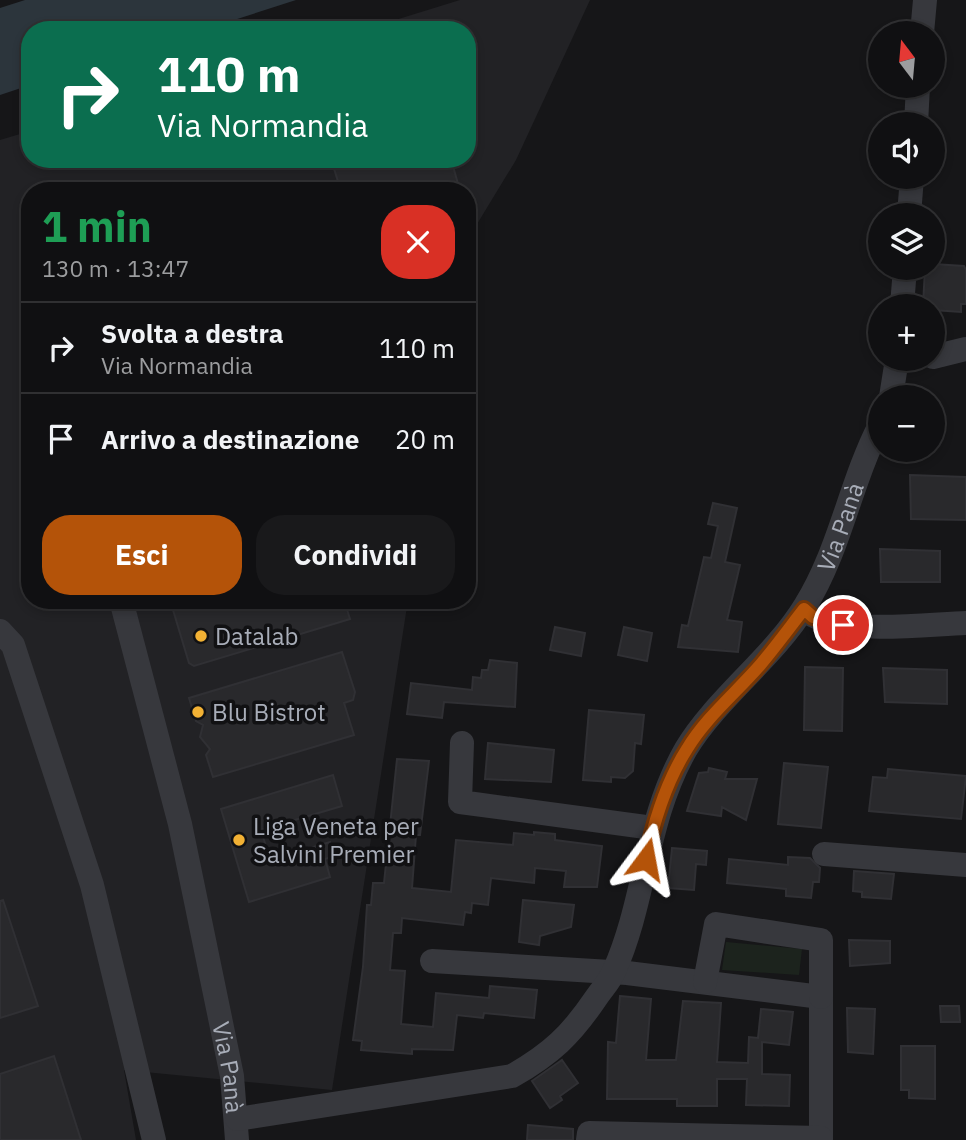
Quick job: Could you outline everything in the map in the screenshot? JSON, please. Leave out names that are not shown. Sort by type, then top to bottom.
[{"type":"street","points":[[923,21],[925,0]]},
{"type":"street","points":[[945,355],[966,349]]},
{"type":"street","name":"Via Panà","points":[[123,609],[180,824],[232,1076],[237,1130],[512,1076],[547,1056],[575,1028],[614,972],[641,881],[653,828],[687,748],[804,609],[821,578],[868,448]]},
{"type":"street","points":[[804,609],[813,617],[843,625],[966,623]]},
{"type":"street","points":[[0,631],[13,645],[92,885],[153,1131]]},
{"type":"street","points":[[462,743],[460,802],[653,828]]},
{"type":"street","points":[[824,854],[966,865]]},
{"type":"street","points":[[588,1140],[589,1133],[821,1139],[821,940],[716,923],[705,982]]},
{"type":"street","points":[[432,961],[614,972],[821,998]]},
{"type":"shaded area","points":[[25,0],[296,0],[231,21],[21,21],[21,88],[0,95],[0,8]]},
{"type":"shaded area","points":[[460,0],[590,0],[516,160],[476,226],[476,182],[21,182],[21,609],[407,609],[332,1090],[124,1070],[136,1140],[0,1140],[0,140],[21,134],[21,168],[476,168],[476,21],[392,21]]},
{"type":"shaded area","points":[[726,942],[802,949],[799,975],[722,970]]},
{"type":"building","points":[[334,168],[454,168],[457,182],[338,182]]},
{"type":"building","points":[[945,265],[964,266],[966,304],[961,304],[961,312],[945,311],[945,294],[924,294],[924,280],[945,280]]},
{"type":"building","points":[[910,475],[966,477],[966,520],[911,519]]},
{"type":"building","points":[[713,503],[737,508],[725,562],[740,565],[727,620],[742,622],[738,652],[678,647],[682,625],[688,626],[704,557],[711,558],[718,526],[708,524]]},
{"type":"building","points":[[880,549],[940,551],[940,582],[881,582]]},
{"type":"building","points":[[173,609],[347,609],[350,619],[194,666],[189,663]]},
{"type":"building","points":[[555,627],[585,633],[581,656],[550,650]]},
{"type":"building","points":[[624,627],[652,633],[647,661],[618,655]]},
{"type":"building","points":[[342,652],[355,692],[353,700],[344,703],[354,735],[213,777],[206,755],[210,749],[200,737],[203,725],[196,721],[189,698]]},
{"type":"building","points":[[490,660],[517,663],[515,707],[444,702],[442,718],[407,714],[411,683],[472,690],[473,677],[481,678],[482,670],[488,670]]},
{"type":"building","points":[[805,667],[843,668],[842,731],[804,730]]},
{"type":"building","points":[[883,668],[947,670],[947,704],[885,702]]},
{"type":"building","points":[[589,710],[644,715],[641,744],[635,743],[633,771],[625,778],[611,777],[611,782],[583,780]]},
{"type":"building","points":[[488,743],[554,750],[551,782],[485,779]]},
{"type":"building","points":[[397,759],[429,761],[420,835],[416,835],[412,888],[451,892],[456,840],[513,845],[514,833],[534,835],[534,832],[555,834],[555,840],[602,846],[597,887],[564,887],[566,871],[535,868],[534,883],[491,878],[488,905],[472,903],[471,913],[465,912],[463,925],[402,918],[401,933],[393,933],[390,970],[405,971],[401,1024],[433,1027],[436,993],[489,998],[490,986],[537,990],[534,1018],[484,1013],[483,1018],[457,1015],[453,1050],[412,1049],[412,1054],[361,1050],[362,1041],[353,1040],[363,967],[367,905],[371,905],[373,883],[384,883]]},
{"type":"building","points":[[784,763],[828,767],[821,828],[778,824]]},
{"type":"building","points":[[709,768],[727,772],[725,779],[757,779],[746,820],[722,807],[721,816],[687,811],[699,773],[708,772]]},
{"type":"building","points":[[888,769],[966,776],[961,819],[869,811],[873,777],[887,778]]},
{"type":"building","points":[[333,775],[342,806],[261,830],[270,860],[330,842],[334,856],[325,859],[330,877],[249,902],[221,809]]},
{"type":"building","points":[[672,848],[707,851],[706,865],[696,864],[694,890],[668,888]]},
{"type":"building","points":[[788,857],[810,858],[820,868],[819,882],[813,882],[811,898],[786,896],[786,889],[727,883],[729,859],[788,865]]},
{"type":"building","points":[[854,871],[894,874],[891,899],[862,897],[862,892],[853,891]]},
{"type":"building","points":[[3,900],[38,1006],[0,1018],[0,901]]},
{"type":"building","points":[[523,900],[574,905],[571,927],[540,936],[539,945],[519,942]]},
{"type":"building","points":[[849,940],[890,941],[890,963],[850,966]]},
{"type":"building","points":[[620,996],[651,999],[646,1060],[676,1060],[683,1001],[721,1003],[717,1062],[748,1063],[749,1037],[758,1038],[761,1009],[793,1012],[789,1045],[762,1042],[762,1074],[790,1075],[789,1106],[746,1105],[747,1079],[717,1079],[717,1106],[677,1106],[677,1099],[607,1099],[608,1042],[616,1043]]},
{"type":"building","points":[[940,1006],[959,1006],[960,1022],[941,1022]]},
{"type":"building","points":[[847,1008],[875,1009],[873,1054],[848,1052]]},
{"type":"building","points":[[901,1046],[935,1046],[935,1099],[909,1098],[909,1090],[901,1090]]},
{"type":"building","points":[[54,1056],[81,1140],[0,1140],[0,1074]]},
{"type":"building","points":[[562,1060],[578,1083],[560,1096],[562,1100],[550,1108],[532,1081]]},
{"type":"building","points":[[528,1125],[573,1129],[573,1140],[527,1140]]},
{"type":"place","name":"Datalab","points":[[201,636]]},
{"type":"place","name":"Blu Bistrot","points":[[198,712]]},
{"type":"place","name":"Liga Veneta per Salvini Premier","points":[[239,840]]},
{"type":"route","points":[[646,859],[653,828],[687,748],[718,711],[804,609],[813,617],[843,625]]}]
